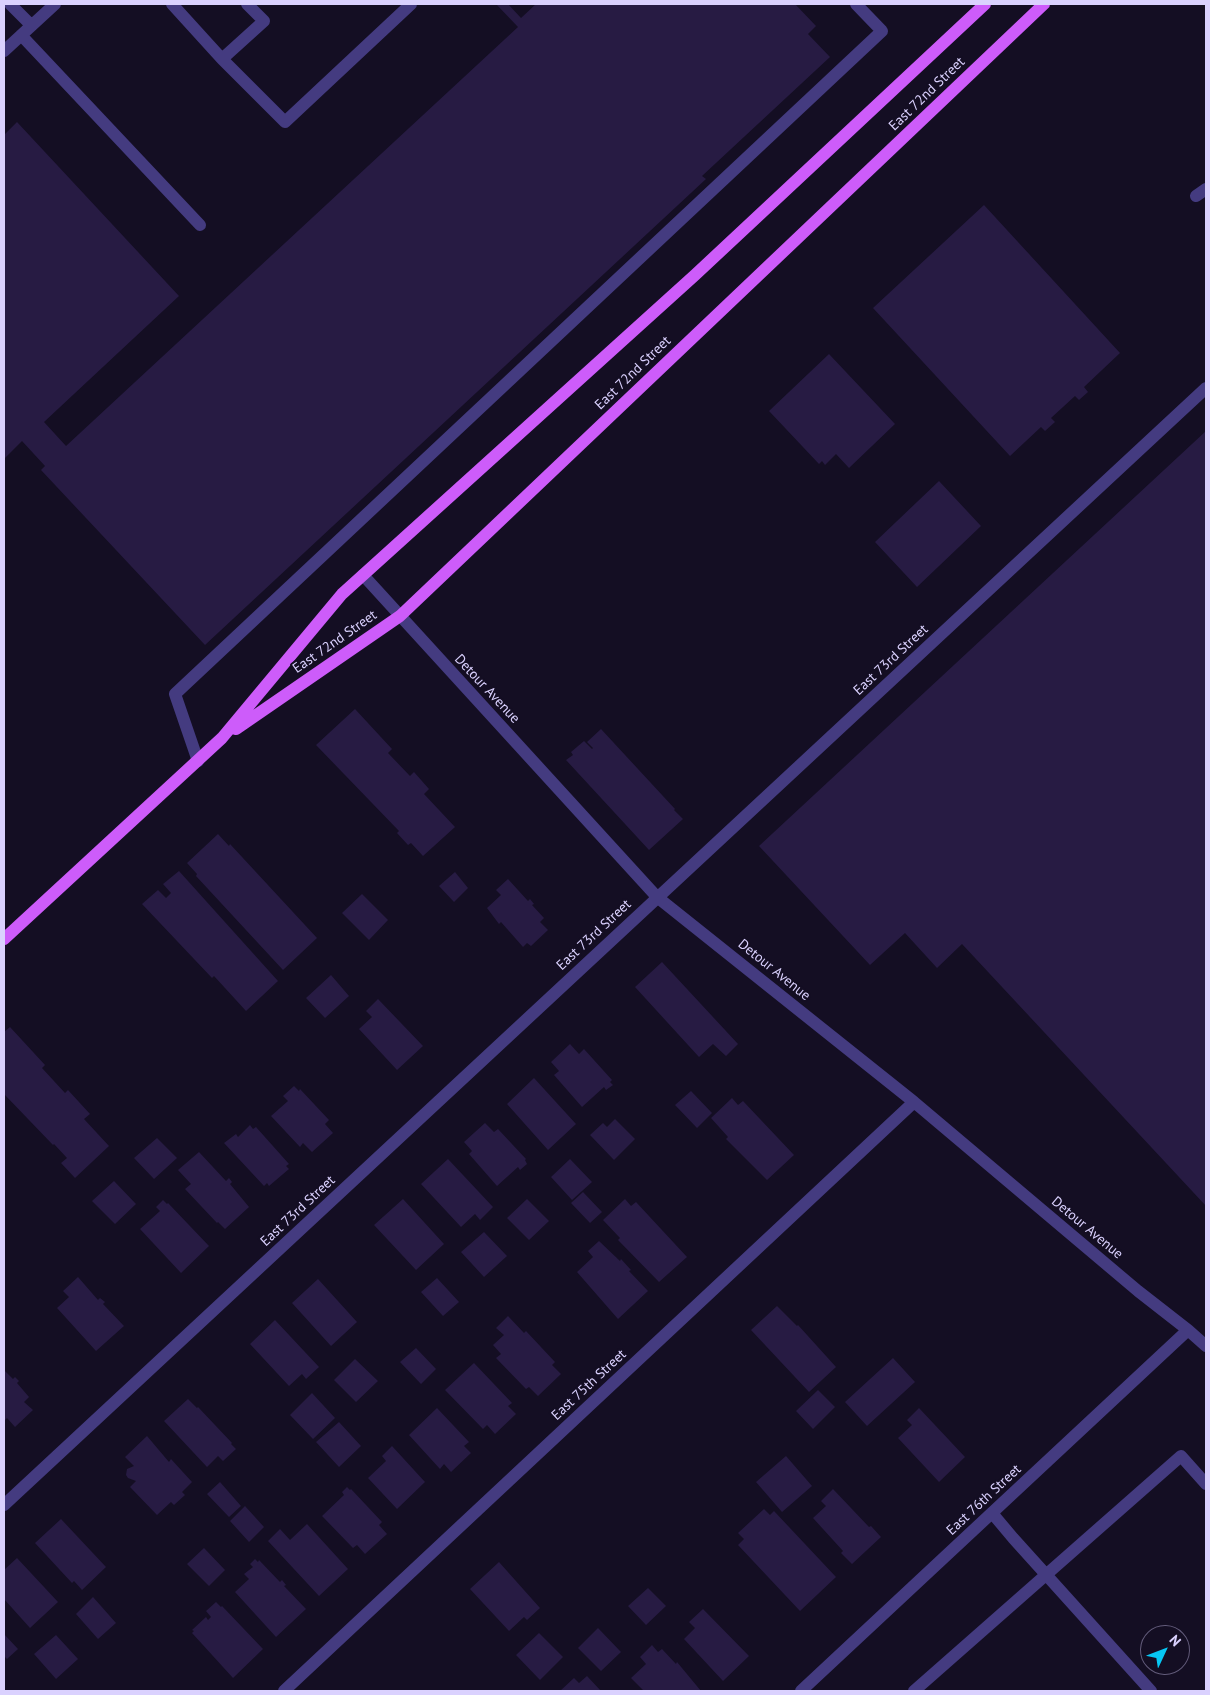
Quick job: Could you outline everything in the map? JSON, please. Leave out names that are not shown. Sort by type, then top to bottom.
[{"type":"main road","name":"East 72nd Street","points":[[4,939],[222,738],[342,594],[702,268],[985,4]]},
{"type":"main road","name":"East 72nd Street","points":[[222,738],[400,616],[1044,4]]},
{"type":"street","points":[[10,4],[31,26]]},
{"type":"street","points":[[4,51],[55,4]]},
{"type":"street","points":[[172,4],[222,59],[285,122],[411,4]]},
{"type":"street","points":[[222,59],[264,21],[247,4]]},
{"type":"street","points":[[198,761],[175,694],[882,31],[856,4]]},
{"type":"street","points":[[21,35],[200,225]]},
{"type":"street","name":"East 73rd Street","points":[[4,1505],[1206,388]]},
{"type":"street","name":"Detour Avenue","points":[[363,575],[657,897],[914,1102],[1206,1346]]},
{"type":"street","name":"East 75th Street","points":[[284,1691],[914,1102]]},
{"type":"street","name":"East 76th Street","points":[[801,1691],[1188,1330]]},
{"type":"street","points":[[914,1691],[1181,1456],[1206,1484]]},
{"type":"street","points":[[992,1513],[1151,1691]]},
{"type":"building","points":[[496,4],[508,4],[521,18],[536,4],[795,4],[816,26],[808,34],[830,57],[702,176],[706,179],[205,645],[41,470],[45,466],[22,441],[4,459],[4,135],[17,122],[179,296],[44,422],[66,446],[518,27]]},
{"type":"building","points":[[984,205],[1120,353],[1084,387],[1088,392],[1079,400],[1075,396],[1051,418],[1055,422],[1045,431],[1041,427],[1010,456],[873,308]]},
{"type":"building","points":[[829,354],[895,424],[849,468],[836,454],[825,465],[822,461],[819,464],[769,411]]},
{"type":"building","points":[[1206,431],[1206,1206],[962,944],[937,968],[905,933],[870,965],[759,846]]},
{"type":"building","points":[[939,481],[981,526],[917,587],[875,542]]},
{"type":"building","points":[[355,709],[392,749],[388,753],[410,776],[414,772],[429,789],[424,794],[455,827],[423,856],[411,843],[408,845],[397,833],[399,831],[316,745]]},
{"type":"building","points":[[601,729],[683,819],[649,850],[566,760],[573,755],[571,752],[584,741],[592,749],[587,742]]},
{"type":"building","points":[[218,834],[229,846],[230,844],[317,938],[283,970],[196,876],[197,874],[187,863]]},
{"type":"building","points":[[179,871],[278,981],[246,1011],[142,904],[158,890],[166,898],[171,893],[163,884]]},
{"type":"building","points":[[455,872],[468,888],[454,902],[439,886]]},
{"type":"building","points":[[508,879],[528,901],[530,899],[534,904],[532,905],[544,918],[540,922],[548,930],[531,946],[527,943],[523,947],[501,922],[499,924],[487,908],[501,895],[496,890]]},
{"type":"building","points":[[362,894],[388,920],[369,940],[342,913]]},
{"type":"building","points":[[662,962],[738,1044],[726,1056],[713,1044],[699,1057],[635,987]]},
{"type":"building","points":[[331,975],[349,996],[325,1018],[306,998]]},
{"type":"building","points":[[378,999],[423,1046],[397,1070],[359,1029],[372,1017],[366,1011]]},
{"type":"building","points":[[10,1027],[45,1065],[42,1068],[65,1093],[68,1090],[90,1114],[84,1119],[109,1146],[75,1178],[61,1163],[67,1158],[4,1094],[4,1032]]},
{"type":"building","points":[[570,1044],[579,1054],[584,1049],[612,1080],[610,1082],[613,1085],[606,1090],[604,1087],[582,1107],[554,1075],[559,1071],[551,1062]]},
{"type":"building","points":[[534,1078],[576,1124],[548,1150],[507,1104]]},
{"type":"building","points":[[294,1086],[299,1091],[300,1089],[329,1120],[325,1124],[333,1133],[312,1152],[303,1143],[300,1147],[271,1116],[288,1101],[283,1096]]},
{"type":"building","points":[[691,1091],[712,1113],[697,1128],[675,1105]]},
{"type":"building","points":[[732,1098],[738,1105],[743,1101],[794,1155],[767,1180],[726,1139],[728,1137],[711,1118]]},
{"type":"building","points":[[615,1119],[635,1139],[614,1160],[590,1135],[603,1123],[607,1127]]},
{"type":"building","points":[[485,1123],[494,1132],[498,1129],[526,1159],[527,1164],[520,1170],[518,1167],[497,1186],[469,1154],[472,1151],[464,1142]]},
{"type":"building","points":[[250,1125],[253,1129],[256,1127],[289,1164],[286,1166],[289,1169],[269,1186],[267,1183],[264,1186],[224,1143],[236,1134],[238,1137]]},
{"type":"building","points":[[157,1138],[177,1158],[154,1179],[134,1158]]},
{"type":"building","points":[[199,1152],[226,1181],[229,1178],[232,1182],[230,1184],[249,1207],[225,1229],[185,1189],[191,1184],[178,1170]]},
{"type":"building","points":[[448,1159],[493,1207],[480,1220],[475,1214],[461,1227],[421,1184]]},
{"type":"building","points":[[570,1159],[592,1182],[572,1200],[551,1177]]},
{"type":"building","points":[[114,1181],[136,1204],[115,1224],[92,1201]]},
{"type":"building","points":[[583,1192],[602,1212],[590,1223],[571,1203]]},
{"type":"building","points":[[403,1199],[444,1244],[416,1270],[374,1225]]},
{"type":"building","points":[[527,1199],[549,1221],[529,1240],[507,1218]]},
{"type":"building","points":[[625,1199],[631,1206],[636,1202],[687,1257],[659,1282],[618,1240],[620,1238],[603,1220]]},
{"type":"building","points":[[163,1200],[209,1246],[181,1273],[140,1229],[160,1211],[156,1207]]},
{"type":"building","points":[[484,1232],[507,1256],[484,1277],[461,1252]]},
{"type":"building","points":[[599,1241],[620,1261],[621,1259],[631,1270],[629,1271],[648,1291],[618,1319],[577,1272],[593,1257],[588,1251]]},
{"type":"building","points":[[78,1277],[98,1300],[100,1298],[105,1302],[103,1304],[124,1326],[96,1351],[57,1308],[69,1297],[63,1291]]},
{"type":"building","points":[[437,1278],[459,1302],[443,1316],[421,1292]]},
{"type":"building","points":[[318,1279],[357,1322],[331,1346],[292,1303]]},
{"type":"building","points":[[777,1306],[798,1325],[836,1367],[809,1392],[751,1330]]},
{"type":"building","points":[[508,1316],[524,1333],[526,1331],[555,1362],[552,1365],[561,1374],[538,1396],[529,1387],[526,1389],[496,1358],[501,1354],[493,1345],[504,1335],[496,1328]]},
{"type":"building","points":[[275,1320],[319,1367],[306,1379],[302,1374],[289,1386],[250,1344]]},
{"type":"building","points":[[416,1348],[436,1369],[421,1384],[400,1362]]},
{"type":"building","points":[[893,1358],[915,1382],[867,1426],[845,1402]]},
{"type":"building","points":[[355,1359],[378,1381],[356,1402],[334,1380]]},
{"type":"building","points":[[474,1363],[512,1403],[508,1406],[516,1414],[495,1434],[487,1425],[483,1429],[445,1390]]},
{"type":"building","points":[[4,1370],[13,1379],[15,1377],[19,1381],[17,1383],[29,1397],[24,1402],[33,1410],[15,1427],[7,1418],[4,1421]]},
{"type":"building","points":[[818,1390],[835,1407],[813,1429],[796,1411]]},
{"type":"building","points":[[312,1393],[335,1418],[313,1439],[290,1415]]},
{"type":"building","points":[[188,1399],[198,1407],[236,1449],[223,1461],[218,1456],[207,1467],[164,1421]]},
{"type":"building","points":[[437,1408],[469,1442],[464,1446],[471,1453],[451,1472],[444,1464],[440,1469],[409,1435]]},
{"type":"building","points":[[919,1408],[965,1457],[939,1482],[898,1438],[912,1425],[907,1420]]},
{"type":"building","points":[[339,1422],[361,1446],[339,1467],[316,1442]]},
{"type":"building","points":[[147,1436],[169,1462],[171,1459],[192,1482],[182,1492],[185,1495],[174,1505],[171,1502],[157,1515],[130,1487],[136,1481],[128,1478],[126,1475],[127,1469],[134,1466],[125,1457]]},
{"type":"building","points":[[392,1446],[425,1482],[397,1509],[368,1478],[386,1461],[382,1456]]},
{"type":"building","points":[[786,1456],[812,1486],[782,1512],[756,1482]]},
{"type":"building","points":[[220,1482],[241,1506],[229,1517],[207,1494]]},
{"type":"building","points":[[347,1487],[382,1522],[379,1525],[387,1534],[365,1554],[357,1545],[353,1548],[322,1516],[344,1495],[342,1492]]},
{"type":"building","points":[[833,1489],[881,1537],[852,1564],[841,1553],[843,1551],[813,1518],[826,1506],[821,1501]]},
{"type":"building","points":[[245,1506],[264,1527],[249,1542],[230,1521]]},
{"type":"building","points":[[764,1509],[770,1515],[774,1511],[836,1577],[800,1611],[738,1545],[744,1539],[738,1533]]},
{"type":"building","points":[[61,1519],[106,1567],[82,1590],[74,1581],[72,1583],[35,1543]]},
{"type":"building","points":[[307,1524],[348,1569],[319,1596],[268,1541],[280,1529],[290,1540]]},
{"type":"building","points":[[204,1548],[225,1570],[209,1586],[187,1564]]},
{"type":"building","points":[[17,1558],[58,1602],[30,1628],[4,1599],[4,1570]]},
{"type":"building","points":[[255,1559],[258,1562],[259,1560],[280,1582],[282,1580],[286,1585],[284,1586],[306,1609],[276,1637],[235,1592],[249,1579],[244,1574],[253,1567],[250,1564]]},
{"type":"building","points":[[499,1562],[540,1608],[527,1620],[524,1617],[509,1631],[470,1589]]},
{"type":"building","points":[[648,1588],[666,1606],[646,1625],[628,1606]]},
{"type":"building","points":[[93,1597],[116,1623],[98,1639],[76,1614]]},
{"type":"building","points":[[216,1602],[263,1649],[233,1678],[192,1633],[194,1631],[192,1630],[206,1617],[208,1620],[211,1617],[206,1611]]},
{"type":"building","points":[[703,1609],[749,1656],[723,1681],[684,1639],[695,1628],[689,1622]]},
{"type":"building","points":[[598,1628],[621,1652],[601,1671],[578,1648]]},
{"type":"building","points":[[539,1633],[563,1657],[540,1680],[516,1655]]},
{"type":"building","points":[[4,1634],[18,1649],[7,1659],[4,1656]]},
{"type":"building","points":[[56,1635],[78,1659],[56,1679],[34,1654]]},
{"type":"building","points":[[652,1645],[658,1652],[662,1649],[676,1664],[677,1662],[701,1691],[644,1691],[631,1678],[646,1664],[640,1657]]},
{"type":"building","points":[[587,1676],[601,1691],[560,1691],[574,1678],[579,1683]]}]
